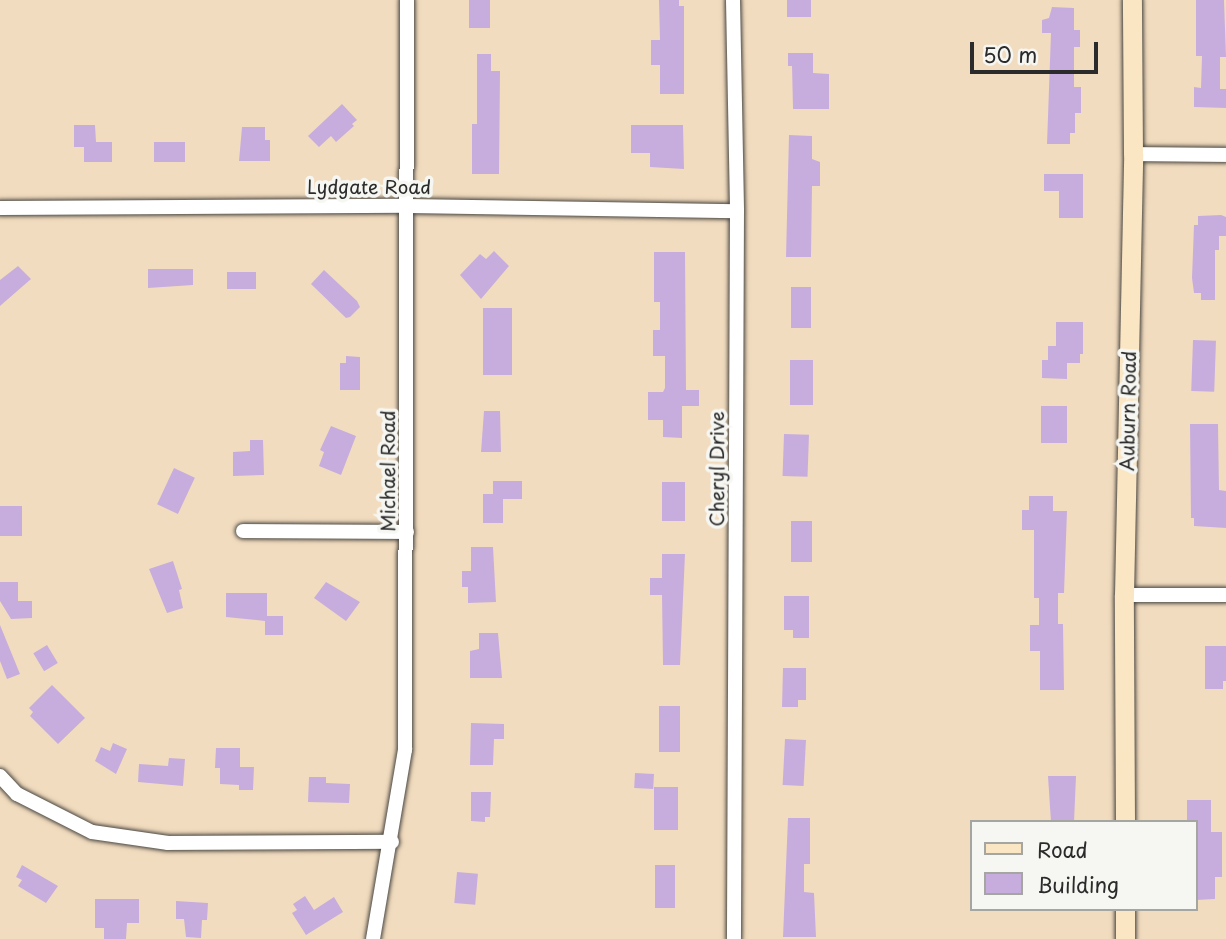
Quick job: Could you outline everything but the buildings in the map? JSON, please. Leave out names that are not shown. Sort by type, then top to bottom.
[{"type":"street","name":"Michael Road","points":[[373,939],[392,842],[405,750],[407,0]]},
{"type":"street","name":"Cheryl Drive","points":[[733,0],[737,211],[734,939]]},
{"type":"street","name":"Auburn Road","points":[[1125,820],[1124,595],[1133,154],[1132,0]]},
{"type":"street","points":[[1133,154],[1226,155]]},
{"type":"street","name":"Lydgate Road","points":[[0,208],[408,206],[737,211]]},
{"type":"street","points":[[243,531],[407,532]]},
{"type":"street","points":[[1124,595],[1226,595]]},
{"type":"street","points":[[0,776],[17,794],[92,832],[168,843],[392,842]]},
{"type":"street","points":[[1125,911],[1125,939]]}]
